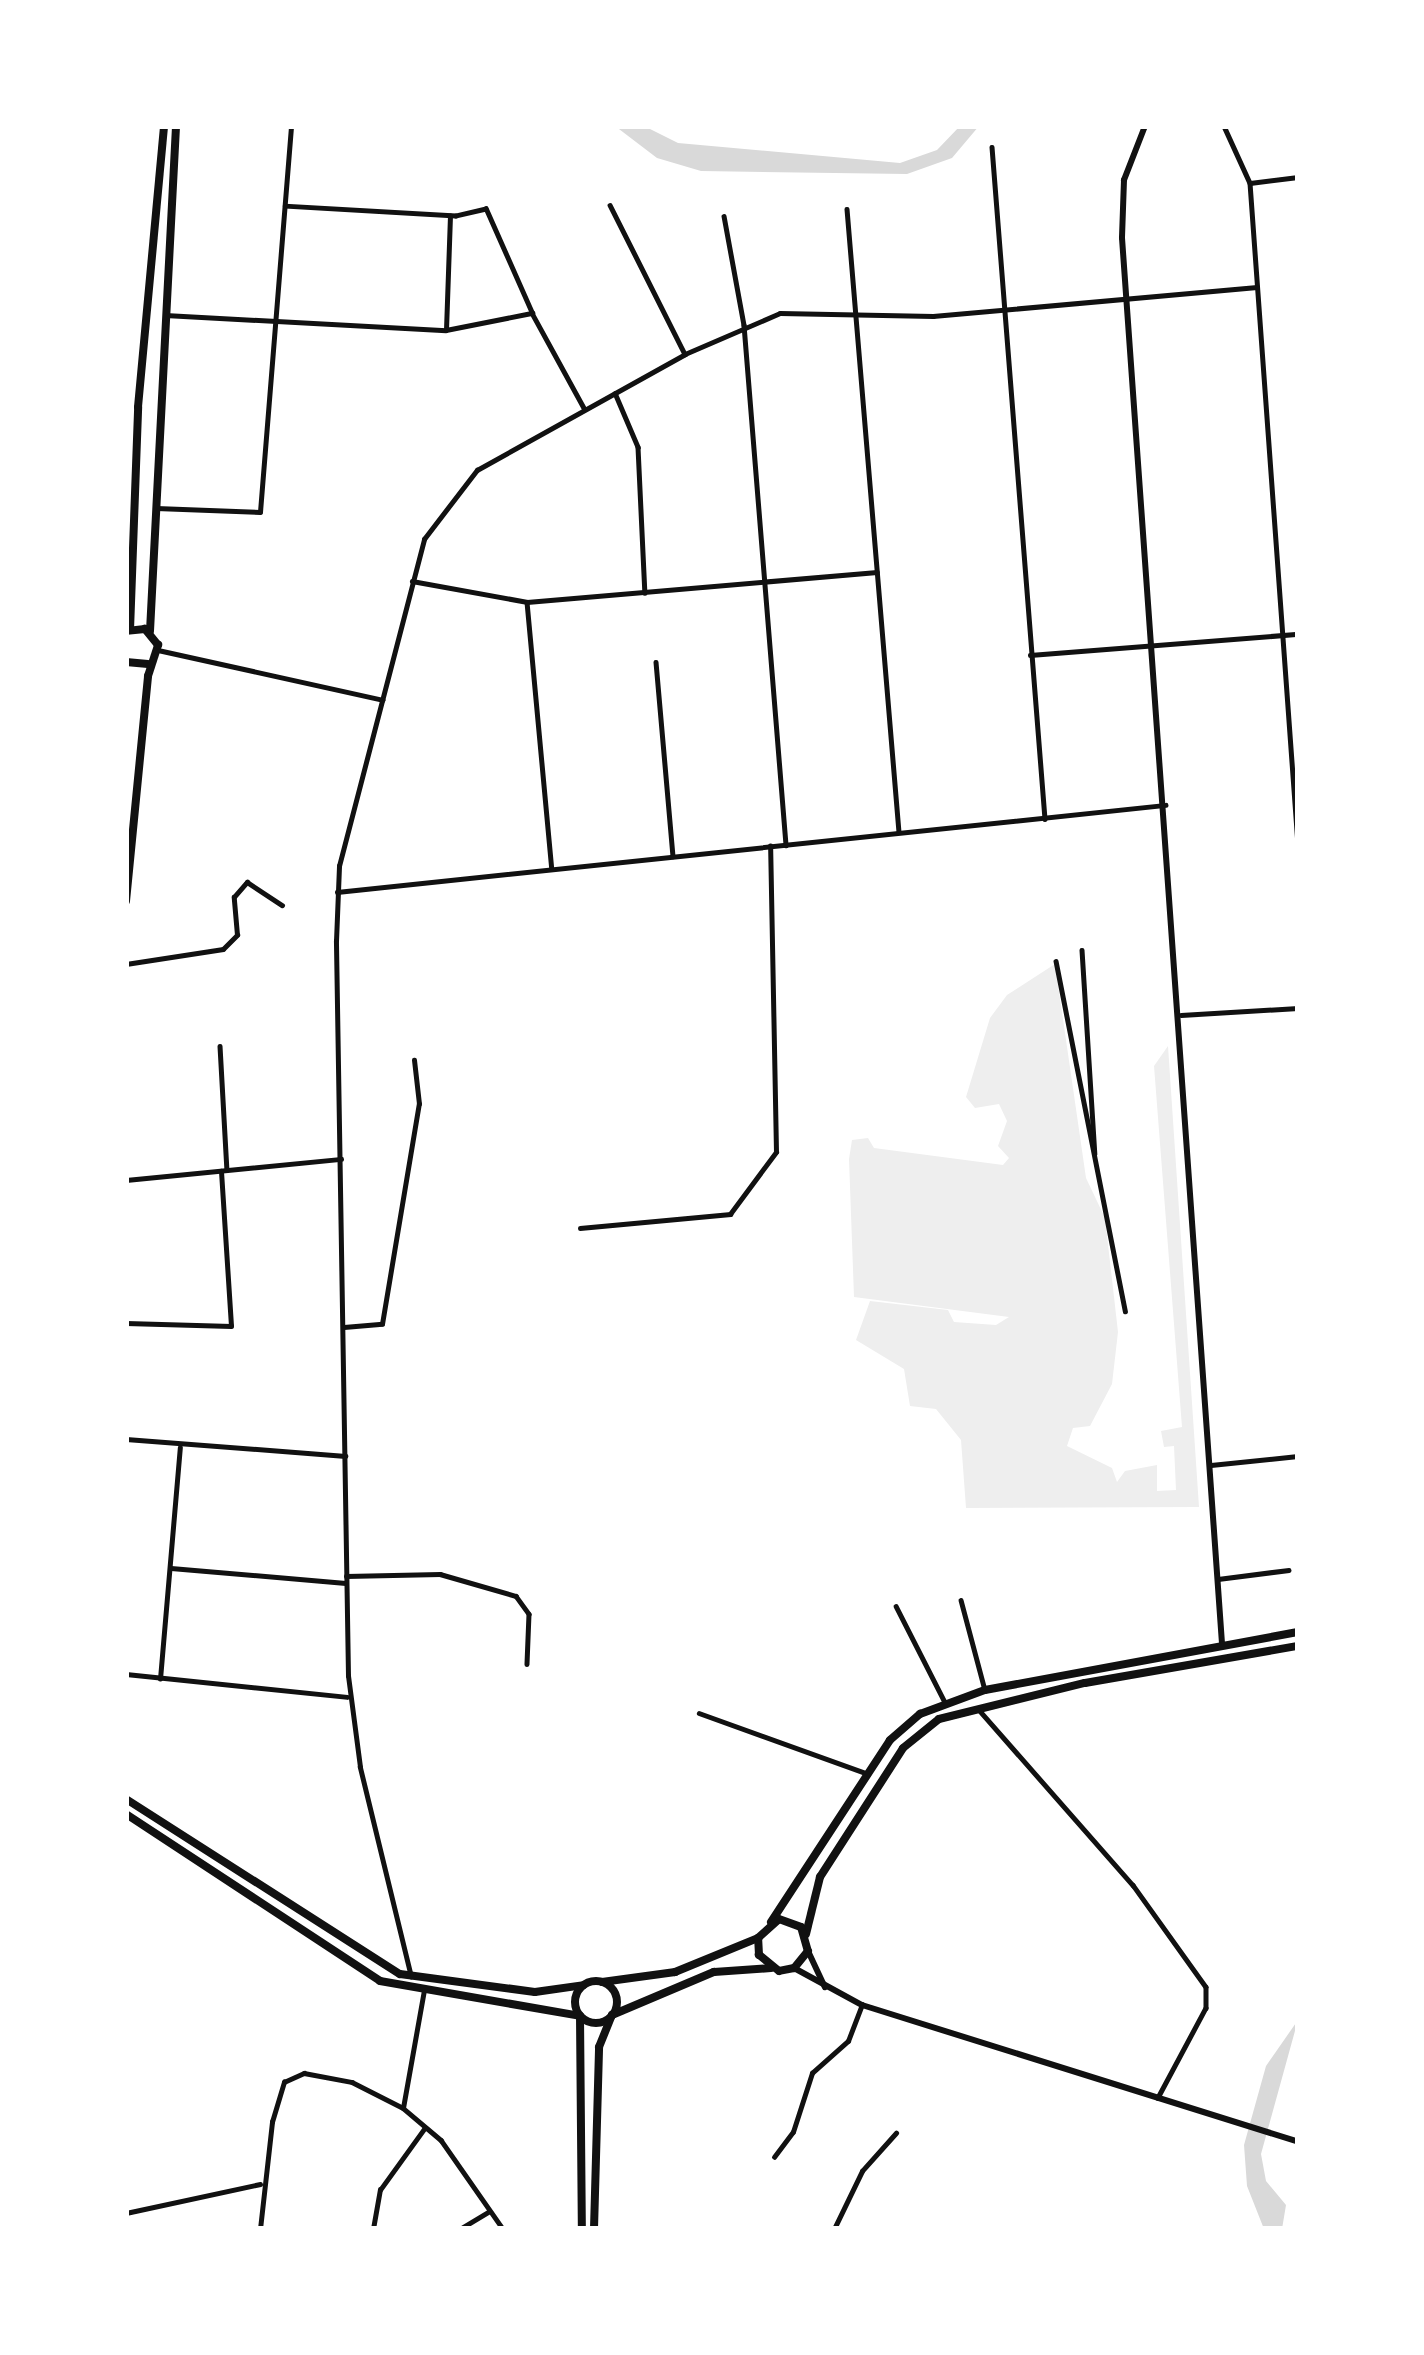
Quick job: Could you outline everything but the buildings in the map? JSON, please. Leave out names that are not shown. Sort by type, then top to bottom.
[{"type":"main road","points":[[150,632],[128,631],[138,407],[164,126]]},
{"type":"main road","points":[[126,901],[150,664],[158,650],[150,632],[154,508],[176,126]]},
{"type":"main road","points":[[126,662],[150,664]]},
{"type":"main road","points":[[126,1799],[376,1963],[411,1977],[536,1992],[658,1978],[758,1938],[904,1727],[945,1702],[985,1690],[1298,1632]]},
{"type":"main road","points":[[126,1814],[366,1975],[596,2023],[714,1972],[794,1968],[808,1952],[813,1888],[903,1748],[939,1719],[976,1707],[1298,1646]]},
{"type":"main road","points":[[771,1922],[787,1919],[806,1934]]},
{"type":"main road","points":[[758,1938],[759,1955],[771,1969]]},
{"type":"main road","points":[[593,2229],[599,2047],[616,1996],[602,1982]]},
{"type":"main road","points":[[582,2229],[576,1996],[584,1984]]},
{"type":"street","points":[[154,508],[260,512],[291,126]]},
{"type":"street","points":[[1144,126],[1121,208],[1222,1645]]},
{"type":"street","points":[[1224,126],[1239,145],[1250,183],[1298,844]]},
{"type":"street","points":[[992,147],[1045,819]]},
{"type":"street","points":[[1250,183],[1298,177]]},
{"type":"street","points":[[610,205],[685,354]]},
{"type":"street","points":[[285,206],[450,215],[486,209],[532,313],[584,409]]},
{"type":"street","points":[[847,208],[899,832]]},
{"type":"street","points":[[446,330],[450,215]]},
{"type":"street","points":[[724,217],[744,325],[786,844]]},
{"type":"street","points":[[411,1977],[350,1697],[337,892],[424,539],[462,484],[685,354],[780,313],[1004,310],[1257,287]]},
{"type":"street","points":[[163,315],[446,330],[532,313]]},
{"type":"street","points":[[615,392],[638,447],[645,592]]},
{"type":"street","points":[[412,581],[527,602],[880,572]]},
{"type":"street","points":[[527,602],[552,869]]},
{"type":"street","points":[[1030,655],[1298,634]]},
{"type":"street","points":[[158,650],[383,700]]},
{"type":"street","points":[[656,662],[673,856]]},
{"type":"street","points":[[337,892],[1166,805]]},
{"type":"street","points":[[580,1228],[730,1214],[776,1152],[770,846]]},
{"type":"street","points":[[126,964],[224,949],[237,934],[234,897],[247,882],[282,905]]},
{"type":"street","points":[[1082,950],[1096,1173]]},
{"type":"street","points":[[1056,961],[1096,1173],[1113,1221],[1125,1311]]},
{"type":"street","points":[[1181,1015],[1298,1008]]},
{"type":"street","points":[[126,1323],[231,1327],[220,1046]]},
{"type":"street","points":[[344,1327],[382,1324],[419,1104],[414,1060]]},
{"type":"street","points":[[126,1180],[342,1159]]},
{"type":"street","points":[[126,1439],[180,1448],[345,1456]]},
{"type":"street","points":[[160,1678],[180,1448]]},
{"type":"street","points":[[1211,1465],[1298,1456]]},
{"type":"street","points":[[171,1568],[346,1580],[440,1574],[516,1596],[530,1614],[527,1664]]},
{"type":"street","points":[[1218,1579],[1288,1570]]},
{"type":"street","points":[[961,1600],[985,1690]]},
{"type":"street","points":[[896,1606],[945,1702]]},
{"type":"street","points":[[126,1674],[350,1697]]},
{"type":"street","points":[[976,1707],[1133,1885],[1206,1987],[1206,2008],[1158,2098]]},
{"type":"street","points":[[700,1713],[868,1774]]},
{"type":"street","points":[[808,1952],[827,1990]]},
{"type":"street","points":[[794,1968],[862,2005],[1298,2142]]},
{"type":"street","points":[[403,2108],[424,1990]]},
{"type":"street","points":[[774,2156],[793,2132],[812,2073],[848,2041],[862,2005]]},
{"type":"street","points":[[260,2229],[260,2184],[284,2082],[293,2075],[336,2077],[403,2108],[474,2182],[488,2212],[503,2229]]},
{"type":"street","points":[[374,2229],[380,2191],[424,2129]]},
{"type":"street","points":[[834,2229],[862,2171],[896,2134]]},
{"type":"street","points":[[126,2213],[260,2184]]},
{"type":"street","points":[[460,2229],[488,2212]]},
{"type":"shaded area","points":[[615,126],[644,126],[678,143],[900,163],[937,150],[960,126],[979,126],[952,158],[907,174],[701,171],[657,158]]},
{"type":"shaded area","points":[[1055,964],[1086,1178],[1105,1218],[1118,1332],[1112,1384],[1090,1426],[1073,1428],[1067,1446],[1112,1468],[1117,1482],[1125,1471],[1157,1465],[1157,1491],[1176,1490],[1174,1446],[1164,1447],[1161,1431],[1182,1427],[1154,1066],[1168,1046],[1199,1507],[966,1508],[961,1440],[936,1409],[910,1406],[904,1369],[856,1340],[870,1301],[948,1310],[954,1322],[996,1325],[1009,1317],[854,1297],[849,1159],[852,1140],[868,1138],[874,1148],[1003,1165],[1009,1158],[998,1146],[1007,1121],[999,1104],[975,1108],[966,1097],[990,1018],[1007,995]]},
{"type":"shaded area","points":[[1298,2020],[1261,2154],[1266,2181],[1286,2205],[1282,2229],[1264,2229],[1247,2186],[1244,2145],[1266,2066]]}]
